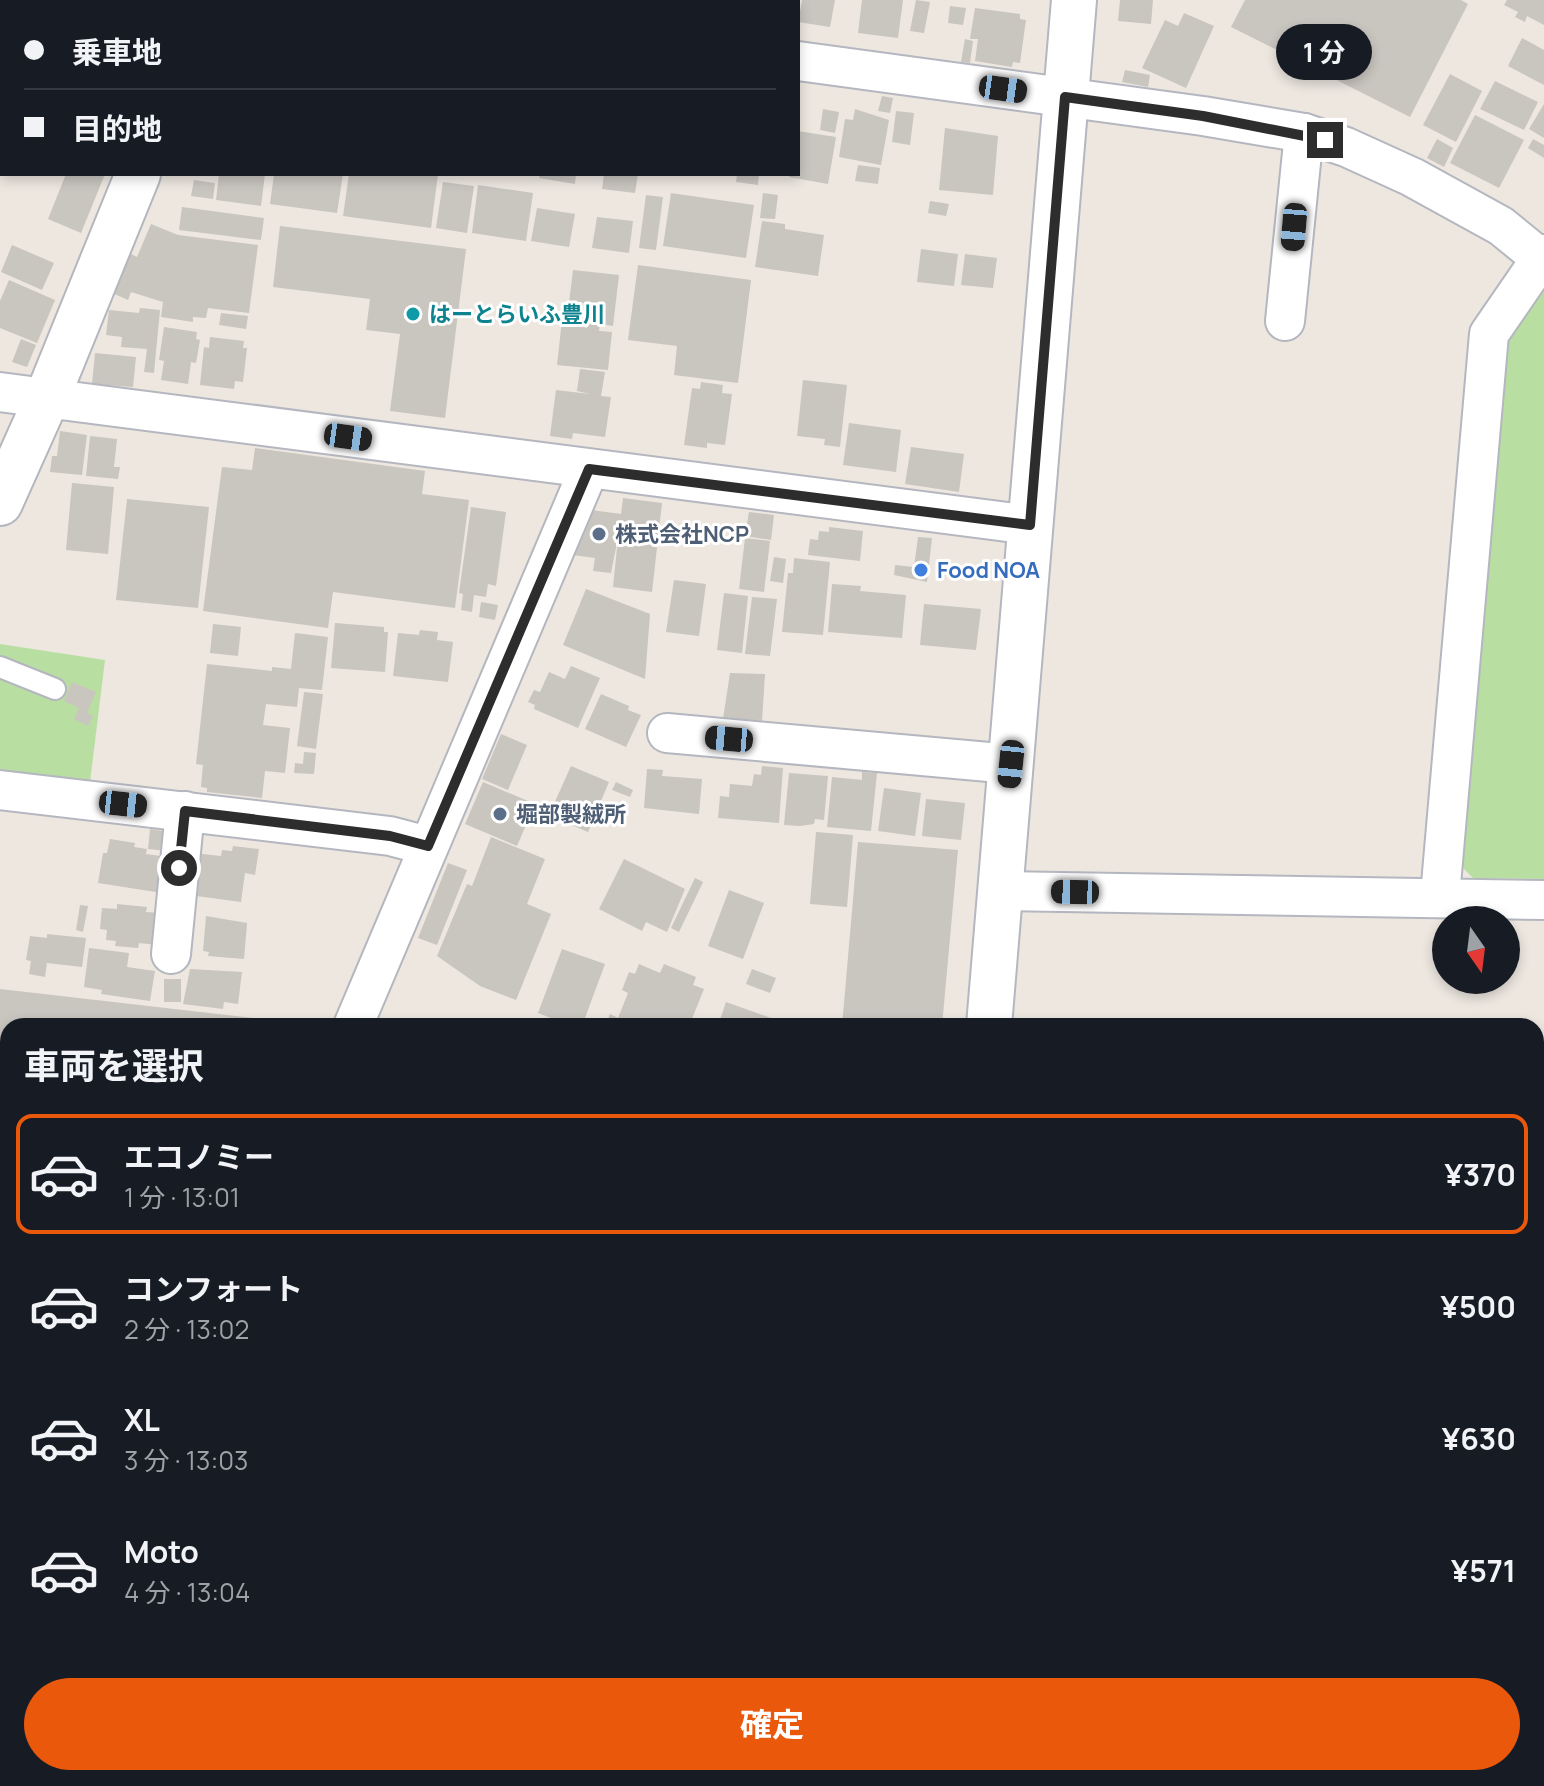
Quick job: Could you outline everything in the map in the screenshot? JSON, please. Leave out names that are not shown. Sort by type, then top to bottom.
[{"type":"street","points":[[990,1018],[1074,0]]},
{"type":"street","points":[[800,61],[1304,133],[1346,147],[1412,177],[1501,226],[1543,258],[1489,334],[1440,896]]},
{"type":"street","points":[[1285,321],[1304,133]]},
{"type":"street","points":[[0,503],[47,398],[137,176]]},
{"type":"street","points":[[0,392],[1030,525]]},
{"type":"street","points":[[356,1018],[589,469]]},
{"type":"street","points":[[667,733],[1011,764]]},
{"type":"street","points":[[0,790],[390,836],[428,846]]},
{"type":"street","points":[[171,954],[185,811]]},
{"type":"street","points":[[999,891],[1544,900]]},
{"type":"lane","points":[[0,667],[55,689]]},
{"type":"green space","points":[[1544,290],[1544,879],[1473,878],[1460,865],[1505,335],[1534,293]]},
{"type":"green space","points":[[0,644],[105,660],[90,782],[0,770]]},
{"type":"building","points":[[802,0],[835,0],[830,27],[800,22]]},
{"type":"building","points":[[862,0],[903,0],[898,38],[858,33]]},
{"type":"building","points":[[916,0],[930,2],[924,33],[910,31]]},
{"type":"building","points":[[1120,0],[1153,0],[1151,24],[1118,21]]},
{"type":"building","points":[[1245,0],[1461,0],[1468,4],[1410,117],[1231,27]]},
{"type":"building","points":[[1507,0],[1544,0],[1544,25],[1527,16],[1525,22],[1515,17],[1518,12],[1504,5]]},
{"type":"building","points":[[950,6],[966,8],[963,25],[948,23]]},
{"type":"building","points":[[975,8],[1020,14],[1020,19],[1026,20],[1020,63],[1013,62],[1012,67],[975,61],[978,39],[970,39]]},
{"type":"building","points":[[1184,13],[1214,26],[1186,88],[1142,68],[1165,20],[1178,26]]},
{"type":"building","points":[[1522,38],[1544,50],[1544,85],[1508,66]]},
{"type":"building","points":[[965,39],[973,41],[970,63],[961,62]]},
{"type":"building","points":[[1125,70],[1150,75],[1148,87],[1122,82]]},
{"type":"building","points":[[1450,74],[1482,91],[1456,142],[1423,125]]},
{"type":"building","points":[[1495,81],[1538,102],[1524,130],[1480,109]]},
{"type":"building","points":[[882,96],[893,98],[890,113],[878,111]]},
{"type":"building","points":[[1544,104],[1544,138],[1529,129]]},
{"type":"building","points":[[823,109],[839,112],[835,133],[820,130]]},
{"type":"building","points":[[855,109],[889,120],[881,165],[839,157],[845,119],[853,120]]},
{"type":"building","points":[[896,111],[914,113],[910,145],[892,142]]},
{"type":"building","points":[[1475,115],[1524,140],[1499,188],[1450,163]]},
{"type":"building","points":[[945,128],[998,136],[993,195],[939,190]]},
{"type":"building","points":[[800,131],[836,137],[828,184],[789,177],[800,176]]},
{"type":"building","points":[[1437,139],[1453,148],[1444,167],[1427,158]]},
{"type":"building","points":[[1533,139],[1544,145],[1544,158],[1528,148]]},
{"type":"building","points":[[858,165],[880,168],[878,184],[855,181]]},
{"type":"building","points":[[65,176],[104,176],[81,233],[48,219]]},
{"type":"building","points":[[219,176],[265,176],[261,206],[216,200]]},
{"type":"building","points":[[274,176],[343,176],[337,213],[270,204]]},
{"type":"building","points":[[349,176],[438,176],[431,228],[343,216]]},
{"type":"building","points":[[540,176],[576,176],[575,184]]},
{"type":"building","points":[[604,176],[638,176],[635,193],[602,189]]},
{"type":"building","points":[[737,176],[759,176],[758,185],[736,182]]},
{"type":"building","points":[[194,180],[215,183],[213,199],[191,196]]},
{"type":"building","points":[[443,182],[474,186],[467,233],[436,228]]},
{"type":"building","points":[[478,185],[533,193],[526,241],[472,233]]},
{"type":"building","points":[[671,193],[754,205],[746,258],[663,246]]},
{"type":"building","points":[[763,193],[778,195],[775,219],[760,218]]},
{"type":"building","points":[[646,195],[663,197],[656,250],[639,248]]},
{"type":"building","points":[[930,201],[949,204],[946,216],[928,213]]},
{"type":"building","points":[[182,207],[264,218],[261,240],[179,230]]},
{"type":"building","points":[[537,208],[575,214],[569,247],[531,241]]},
{"type":"building","points":[[597,217],[633,221],[629,253],[592,248]]},
{"type":"building","points":[[762,221],[785,224],[785,229],[824,235],[818,276],[755,267]]},
{"type":"building","points":[[151,224],[178,235],[258,245],[249,313],[208,308],[206,318],[193,317],[193,322],[161,317],[163,302],[131,292],[128,300],[110,292],[127,252],[137,257]]},
{"type":"building","name":"はーとらいふ豊川","points":[[280,226],[466,249],[445,418],[390,411],[400,334],[366,330],[370,299],[273,287]]},
{"type":"building","points":[[12,245],[54,263],[42,290],[1,272]]},
{"type":"building","points":[[921,249],[958,254],[954,286],[917,282]]},
{"type":"building","points":[[965,254],[997,258],[993,288],[961,285]]},
{"type":"building","points":[[638,265],[751,280],[738,383],[674,375],[677,346],[628,340]]},
{"type":"building","points":[[573,270],[619,275],[613,326],[600,324],[599,331],[612,332],[608,370],[557,365],[563,311],[568,312]]},
{"type":"building","points":[[9,280],[55,300],[37,343],[0,328],[0,301]]},
{"type":"building","points":[[140,308],[160,310],[154,373],[144,372],[147,349],[121,347],[122,337],[106,335],[109,310],[139,313]]},
{"type":"building","points":[[221,313],[248,316],[246,329],[219,325]]},
{"type":"building","points":[[164,327],[197,332],[196,339],[200,340],[196,363],[191,362],[188,384],[161,380],[164,361],[159,360]]},
{"type":"building","points":[[210,337],[244,341],[243,348],[247,348],[243,382],[235,381],[234,389],[200,385],[204,347],[209,348]]},
{"type":"building","points":[[21,339],[36,345],[27,367],[12,362]]},
{"type":"building","points":[[95,353],[136,357],[133,387],[92,384]]},
{"type":"building","points":[[580,369],[605,372],[601,396],[611,397],[605,437],[573,433],[572,439],[550,436],[556,390],[590,394],[577,391]]},
{"type":"building","points":[[803,380],[847,385],[840,447],[824,445],[825,439],[797,436]]},
{"type":"building","points":[[701,382],[723,385],[722,393],[732,394],[725,445],[707,443],[707,448],[684,445],[692,388],[700,389]]},
{"type":"building","points":[[849,423],[901,430],[896,472],[843,465]]},
{"type":"building","points":[[60,431],[87,435],[82,475],[50,472],[52,456],[57,456]]},
{"type":"building","points":[[90,436],[117,439],[114,467],[120,467],[118,479],[86,476]]},
{"type":"building","points":[[911,447],[964,454],[959,492],[905,484]]},
{"type":"building","points":[[255,448],[425,471],[422,494],[469,500],[455,608],[333,592],[328,628],[203,611],[222,467],[252,470]]},
{"type":"building","points":[[72,483],[114,487],[108,554],[66,550]]},
{"type":"building","points":[[623,498],[662,503],[652,592],[613,587],[618,538],[611,573],[593,571],[595,558],[572,555],[591,510],[621,514]]},
{"type":"building","points":[[127,499],[209,507],[198,608],[116,600]]},
{"type":"building","points":[[471,507],[506,512],[496,586],[488,584],[486,597],[474,595],[472,612],[461,610],[463,594],[459,593]]},
{"type":"building","points":[[749,512],[774,515],[771,540],[745,536]]},
{"type":"building","points":[[829,527],[863,531],[860,561],[808,555],[810,539],[818,540],[819,531],[829,532]]},
{"type":"building","points":[[918,537],[932,538],[927,582],[894,575],[895,565],[914,567]]},
{"type":"building","points":[[745,538],[770,541],[764,592],[739,589]]},
{"type":"building","points":[[774,557],[786,559],[783,583],[770,581]]},
{"type":"building","points":[[794,558],[830,562],[823,635],[782,632],[788,573],[793,573]]},
{"type":"building","points":[[674,580],[706,584],[699,636],[666,632]]},
{"type":"building","points":[[832,584],[861,586],[860,591],[906,595],[902,638],[828,632]]},
{"type":"building","points":[[586,589],[650,614],[645,679],[563,645]]},
{"type":"building","points":[[724,593],[748,596],[742,653],[717,650]]},
{"type":"building","points":[[752,597],[777,599],[770,656],[745,654]]},
{"type":"building","points":[[481,602],[498,605],[495,620],[479,617]]},
{"type":"building","points":[[924,604],[981,609],[976,650],[920,645]]},
{"type":"building","points":[[335,623],[384,627],[384,632],[388,632],[385,672],[331,668]]},
{"type":"building","points":[[213,624],[241,627],[238,656],[210,653]]},
{"type":"building","points":[[420,630],[438,632],[437,640],[453,642],[448,682],[393,676],[398,633],[419,635]]},
{"type":"building","points":[[295,633],[328,637],[322,690],[299,688],[297,707],[266,704],[263,725],[290,728],[285,773],[265,771],[262,798],[207,792],[207,788],[201,787],[203,765],[196,764],[207,664],[272,671],[272,667],[291,669]]},
{"type":"building","points":[[571,666],[600,678],[578,728],[534,709],[535,705],[528,702],[534,690],[540,692],[549,672],[565,679]]},
{"type":"building","points":[[730,673],[765,674],[762,721],[723,719]]},
{"type":"building","points":[[72,682],[96,692],[87,713],[93,716],[88,726],[74,719],[79,708],[64,701]]},
{"type":"building","points":[[304,692],[323,694],[316,749],[297,746]]},
{"type":"building","points":[[601,694],[641,715],[626,747],[585,729]]},
{"type":"building","points":[[501,734],[527,745],[508,790],[482,779]]},
{"type":"building","points":[[304,752],[316,753],[314,774],[294,773],[295,763],[303,764]]},
{"type":"building","points":[[571,766],[609,782],[588,832],[549,815]]},
{"type":"building","points":[[762,766],[783,768],[779,823],[718,818],[720,796],[729,797],[730,784],[752,786],[754,774],[761,775]]},
{"type":"building","points":[[647,769],[663,770],[662,776],[702,779],[699,814],[644,808]]},
{"type":"building","points":[[862,772],[877,773],[871,831],[827,827],[832,777],[862,780]]},
{"type":"building","points":[[789,773],[828,776],[824,820],[815,819],[814,824],[800,826],[784,825]]},
{"type":"building","name":"堀部製絨所","points":[[483,782],[535,804],[517,846],[465,824]]},
{"type":"building","points":[[616,782],[633,790],[630,797],[612,790]]},
{"type":"building","points":[[884,788],[921,793],[915,836],[878,831]]},
{"type":"building","points":[[926,799],[965,803],[961,840],[922,836]]},
{"type":"building","points":[[150,829],[163,831],[162,839],[169,840],[168,851],[148,849]]},
{"type":"building","points":[[816,832],[853,835],[847,907],[810,904]]},
{"type":"building","points":[[491,837],[545,859],[527,904],[551,914],[516,1000],[480,986],[437,956],[467,884],[472,886]]},
{"type":"building","points":[[110,839],[135,843],[134,847],[147,849],[146,854],[168,857],[162,893],[98,883],[103,853],[107,853]]},
{"type":"building","points":[[858,842],[958,850],[943,1018],[843,1018]]},
{"type":"building","points":[[233,846],[259,849],[255,875],[245,873],[241,902],[189,895],[194,853],[221,856],[222,850],[232,851]]},
{"type":"building","points":[[624,859],[685,889],[667,932],[646,922],[642,931],[599,909]]},
{"type":"building","points":[[448,863],[467,870],[437,945],[418,938]]},
{"type":"building","points":[[695,878],[703,882],[679,932],[671,928]]},
{"type":"building","points":[[729,890],[764,903],[743,959],[708,946]]},
{"type":"building","points":[[117,904],[147,907],[146,912],[161,913],[158,945],[139,943],[138,948],[115,946],[116,941],[106,940],[107,930],[100,929],[102,908],[117,909]]},
{"type":"building","points":[[80,905],[88,906],[83,932],[76,930]]},
{"type":"building","points":[[206,916],[247,923],[244,959],[208,956],[209,952],[203,951]]},
{"type":"building","points":[[47,934],[86,938],[82,967],[47,963],[45,977],[29,974],[31,961],[26,960],[30,936],[47,938]]},
{"type":"building","points":[[89,948],[129,953],[127,967],[155,971],[150,1001],[101,994],[102,990],[84,987]]},
{"type":"building","points":[[562,949],[605,964],[585,1018],[551,1018],[538,1013]]},
{"type":"building","points":[[639,964],[660,973],[664,964],[696,977],[693,985],[704,989],[692,1018],[618,1018],[628,993],[622,990],[629,972],[635,974]]},
{"type":"building","points":[[190,969],[242,972],[238,1004],[224,1002],[223,1009],[183,1004]]},
{"type":"building","points":[[752,969],[776,978],[770,993],[746,984]]},
{"type":"building","points":[[164,979],[181,979],[181,1002],[164,1002]]},
{"type":"building","points":[[0,989],[253,1018],[0,1018]]},
{"type":"building","points":[[726,1002],[771,1018],[721,1018]]},
{"type":"place","name":"はーとらいふ豊川","points":[[413,314]]},
{"type":"place","name":"株式会社NCP","points":[[599,534]]},
{"type":"place","name":"Food NOA","points":[[921,570]]},
{"type":"place","name":"堀部製絨所","points":[[500,814]]},
{"type":"route","points":[[179,868],[185,811],[390,836],[428,846],[589,469],[1030,525],[1065,97],[1203,116],[1304,133],[1325,140]]}]
